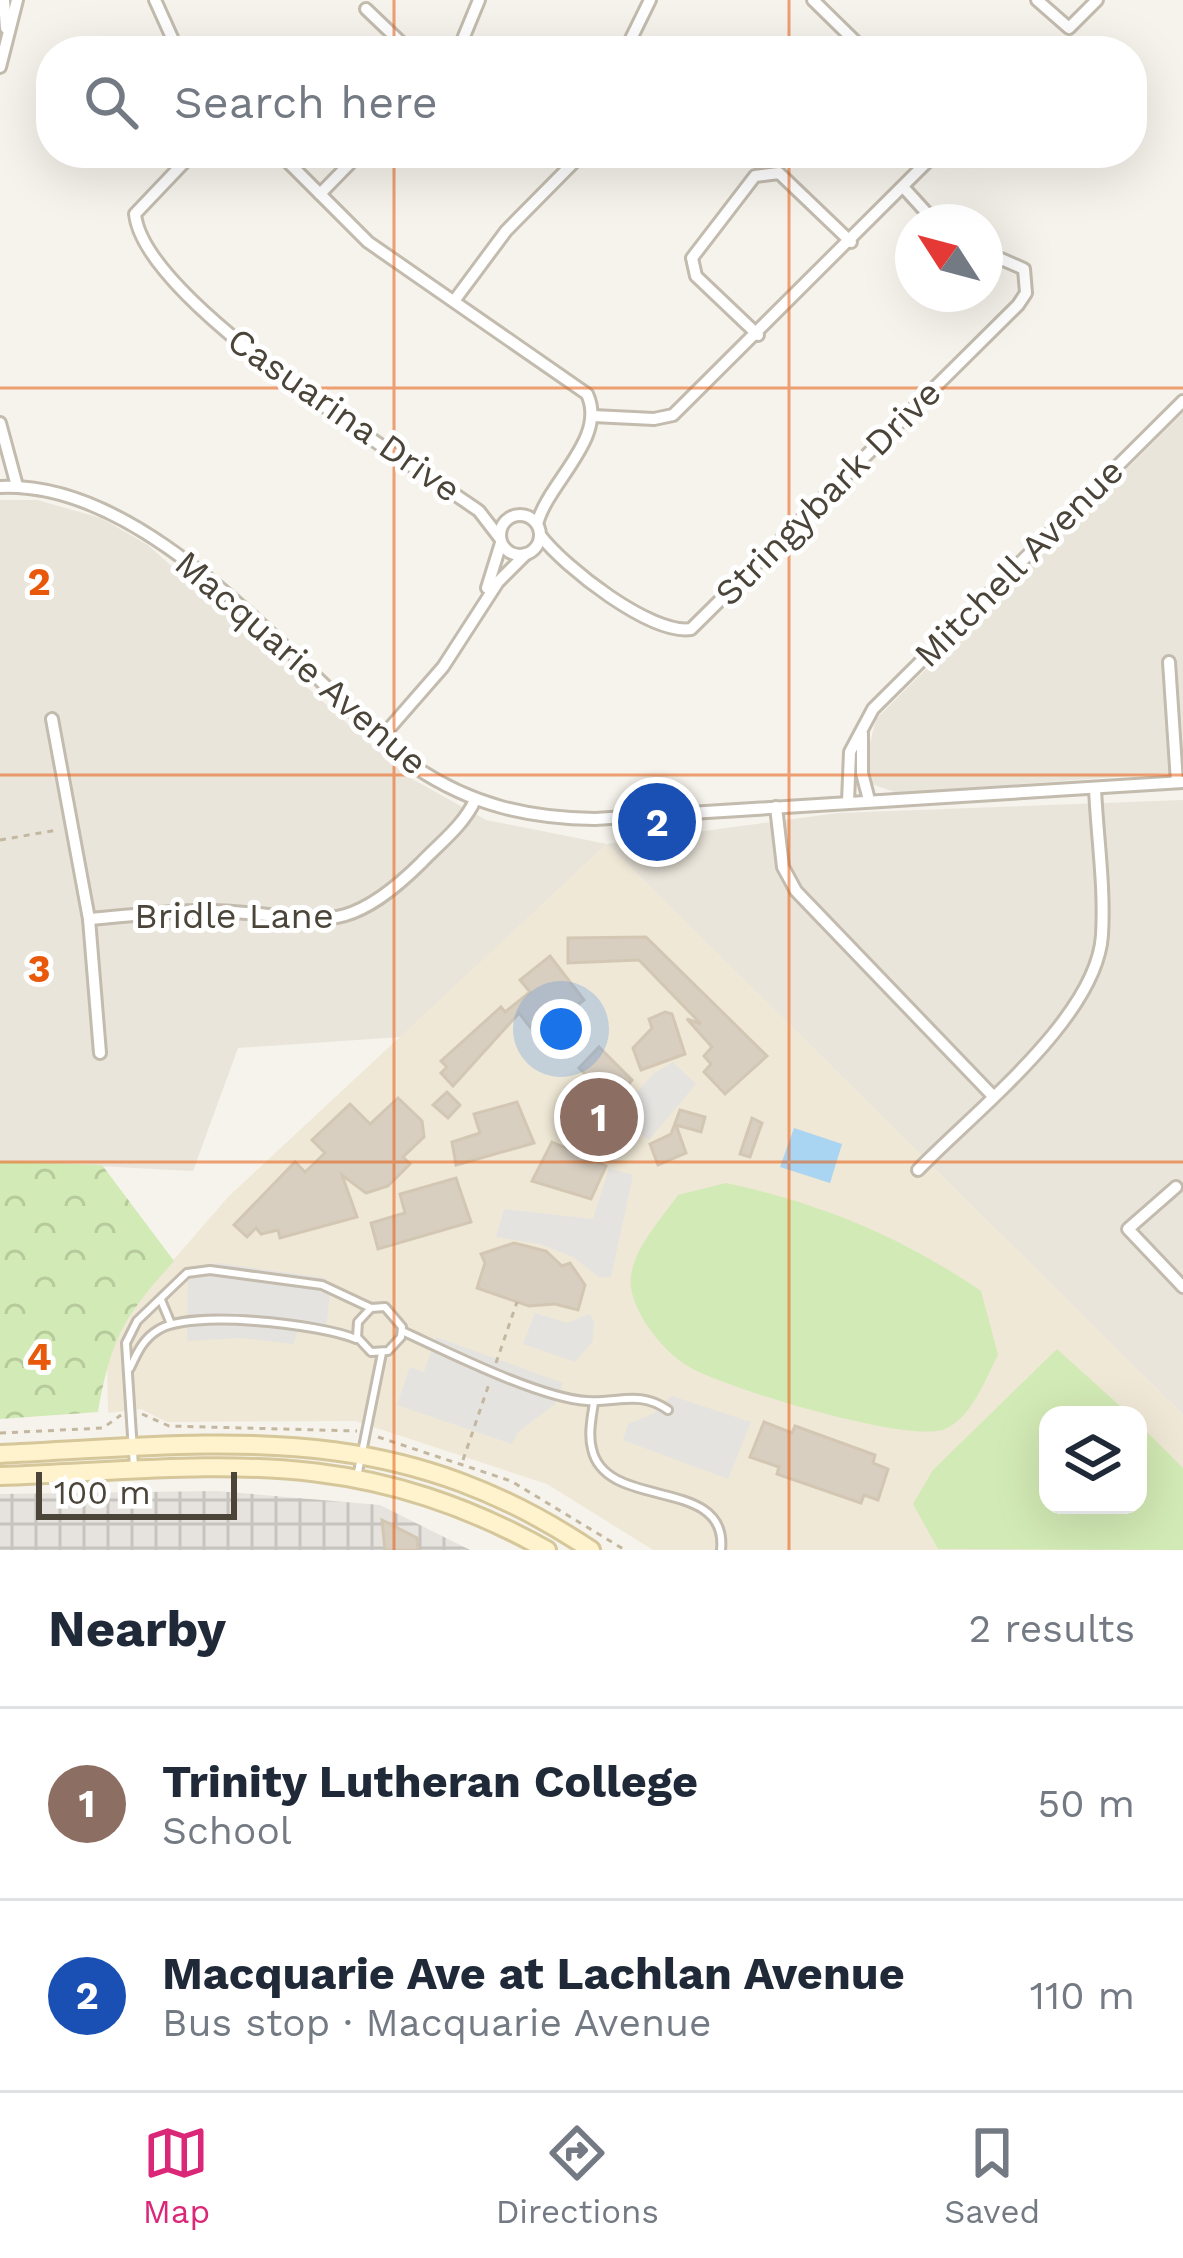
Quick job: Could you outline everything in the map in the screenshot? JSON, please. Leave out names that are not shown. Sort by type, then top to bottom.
[{"type":"main road","points":[[0,1454],[269,1442],[362,1453],[461,1480],[591,1550]]},
{"type":"main road","points":[[0,1477],[255,1465],[357,1477],[463,1508],[547,1550]]},
{"type":"street","points":[[4,0],[7,32]]},
{"type":"street","points":[[0,67],[17,0]]},
{"type":"street","points":[[155,0],[171,36]]},
{"type":"street","points":[[464,36],[479,0]]},
{"type":"street","points":[[632,36],[650,0]]},
{"type":"street","points":[[814,0],[850,36]]},
{"type":"street","points":[[1037,0],[1069,28],[1097,0]]},
{"type":"street","points":[[366,9],[394,36]]},
{"type":"street","name":"Casuarina Drive","points":[[179,168],[135,214],[137,238],[246,353],[479,511],[500,540]]},
{"type":"street","points":[[294,168],[368,242],[581,386],[593,416],[584,441],[553,486],[523,514],[508,518],[477,614]]},
{"type":"street","points":[[320,194],[345,168]]},
{"type":"street","points":[[454,301],[506,231],[568,168]]},
{"type":"street","points":[[593,416],[654,419],[673,415],[923,168]]},
{"type":"street","points":[[758,335],[696,276],[692,258],[755,176],[779,173],[850,242]]},
{"type":"street","points":[[904,189],[918,204]]},
{"type":"street","name":"Stringybark Drive","points":[[539,530],[556,556],[664,628],[691,629],[1018,305],[1026,293],[1024,269],[1003,260]]},
{"type":"street","name":"Mitchell Avenue","points":[[848,802],[850,752],[880,701],[1183,401]]},
{"type":"street","points":[[0,423],[17,486]]},
{"type":"street","name":"Macquarie Avenue","points":[[0,487],[17,486],[83,501],[143,529],[434,779],[475,800],[526,815],[564,818],[1180,782]]},
{"type":"street","points":[[381,738],[443,667],[504,574],[528,553],[553,486]]},
{"type":"street","name":"Casuarina Drive","points":[[479,511],[508,518]]},
{"type":"street","points":[[523,514],[539,530]]},
{"type":"street","points":[[500,540],[514,554],[528,553]]},
{"type":"street","name":"Stringybark Drive","points":[[528,553],[556,556]]},
{"type":"street","points":[[1169,662],[1180,782]]},
{"type":"street","points":[[52,719],[89,919],[100,1053]]},
{"type":"street","points":[[862,731],[861,764],[869,800]]},
{"type":"street","points":[[918,1170],[1067,1018],[1092,977],[1102,937],[1095,788]]},
{"type":"street","name":"Bridle Lane","points":[[89,919],[205,910],[307,922],[352,915],[391,893],[463,821],[475,800]]},
{"type":"street","points":[[776,807],[783,867],[796,891],[991,1094]]},
{"type":"street","points":[[1176,1186],[1128,1229],[1183,1287]]},
{"type":"lane","points":[[134,1471],[125,1343],[137,1321],[187,1273],[210,1270],[322,1285],[371,1308],[392,1310],[402,1331],[493,1371],[594,1402],[652,1398],[668,1410]]},
{"type":"lane","points":[[160,1299],[171,1324]]},
{"type":"lane","points":[[359,1341],[358,1322],[371,1308]]},
{"type":"lane","points":[[128,1371],[141,1345],[171,1324],[187,1320],[332,1329],[382,1353]]},
{"type":"lane","points":[[382,1353],[395,1347],[402,1331]]},
{"type":"lane","points":[[357,1477],[382,1353]]},
{"type":"lane","points":[[594,1402],[592,1450],[598,1465],[623,1482],[708,1510],[721,1528],[722,1550]]},
{"type":"path","points":[[0,840],[73,827]]},
{"type":"path","points":[[463,1462],[517,1302]]},
{"type":"shaded area","points":[[1183,413],[1183,772],[897,793],[872,784],[865,764],[876,719]]},
{"type":"shaded area","points":[[0,500],[37,500],[101,518],[148,545],[405,775],[486,820],[607,844],[401,1037],[238,1048],[193,1171],[0,1161]]},
{"type":"shaded area","points":[[1183,800],[1183,1415],[607,844],[838,813]]},
{"type":"shaded area","points":[[607,844],[1183,1415],[1183,1550],[653,1550],[547,1484],[355,1421],[167,1422],[141,1409],[108,1413],[107,1361],[124,1317],[228,1197]]},
{"type":"shaded area","points":[[673,1062],[696,1084],[649,1140],[617,1115],[653,1074]]},
{"type":"shaded area","points":[[609,1168],[633,1175],[611,1277],[600,1278],[573,1257],[540,1244],[496,1237],[504,1209],[593,1219]]},
{"type":"shaded area","points":[[218,1263],[325,1278],[331,1287],[325,1334],[297,1332],[294,1344],[241,1338],[187,1341],[188,1267]]},
{"type":"shaded area","points":[[535,1313],[567,1323],[589,1314],[594,1321],[593,1341],[575,1362],[523,1344]]},
{"type":"shaded area","points":[[436,1337],[563,1383],[555,1404],[518,1432],[512,1444],[397,1405],[410,1367],[424,1372]]},
{"type":"shaded area","points":[[672,1396],[751,1422],[728,1479],[623,1440],[628,1424],[653,1414]]},
{"type":"shaded area","points":[[217,1491],[380,1505],[470,1550],[0,1550],[0,1494]]},
{"type":"green space","points":[[0,1161],[102,1165],[174,1261],[122,1329],[98,1412],[0,1419]]},
{"type":"green space","points":[[726,1183],[859,1224],[981,1291],[998,1355],[963,1416],[945,1429],[926,1432],[860,1422],[715,1379],[665,1348],[636,1304],[633,1267],[645,1241],[678,1195]]},
{"type":"green space","points":[[1057,1349],[1120,1406],[1039,1406],[1039,1514],[1147,1514],[1147,1432],[1183,1468],[1183,1550],[938,1549],[913,1504],[933,1470]]},
{"type":"water","points":[[794,1128],[842,1144],[830,1183],[780,1167]]},
{"type":"building","points":[[646,937],[767,1056],[725,1094],[704,1072],[711,1064],[704,1056],[712,1047],[687,1019],[701,1024],[639,960],[568,963],[568,938]]},
{"type":"building","points":[[550,956],[584,1000],[571,1010],[575,1014],[537,1036],[519,1013],[453,1086],[441,1073],[447,1067],[441,1061],[501,1007],[505,1012],[530,992],[520,980]]},
{"type":"building","points":[[672,1014],[685,1054],[641,1070],[633,1048],[652,1028],[649,1019]]},
{"type":"building","points":[[599,1047],[632,1080],[614,1102],[579,1068]]},
{"type":"building","points":[[447,1092],[460,1105],[448,1118],[433,1105]]},
{"type":"building","points":[[398,1098],[422,1121],[424,1137],[403,1157],[410,1164],[388,1186],[366,1193],[342,1175],[357,1217],[280,1238],[278,1230],[261,1234],[256,1228],[247,1237],[234,1225],[295,1162],[305,1172],[325,1153],[312,1140],[350,1104],[370,1124]]},
{"type":"building","points":[[517,1102],[534,1143],[456,1165],[452,1142],[480,1133],[474,1114]]},
{"type":"building","points":[[680,1110],[705,1117],[701,1132],[676,1125],[686,1153],[658,1165],[650,1144],[671,1134]]},
{"type":"building","points":[[752,1118],[762,1123],[750,1157],[740,1154]]},
{"type":"building","points":[[552,1142],[606,1166],[591,1199],[532,1181]]},
{"type":"building","points":[[456,1178],[471,1222],[378,1249],[371,1223],[405,1213],[400,1194]]},
{"type":"building","points":[[514,1243],[546,1251],[562,1266],[570,1263],[585,1285],[578,1310],[555,1304],[529,1306],[477,1288],[485,1263],[481,1254]]},
{"type":"building","points":[[764,1422],[792,1433],[795,1426],[875,1455],[873,1463],[888,1469],[878,1500],[864,1495],[861,1503],[777,1474],[779,1467],[750,1457]]},
{"type":"building","points":[[382,1520],[417,1538],[418,1550],[385,1550]]},
{"type":"place","name":"Macquarie Ave at Lachlan Avenue","points":[[657,822]]},
{"type":"place","name":"Trinity Lutheran College","points":[[599,1117]]}]
